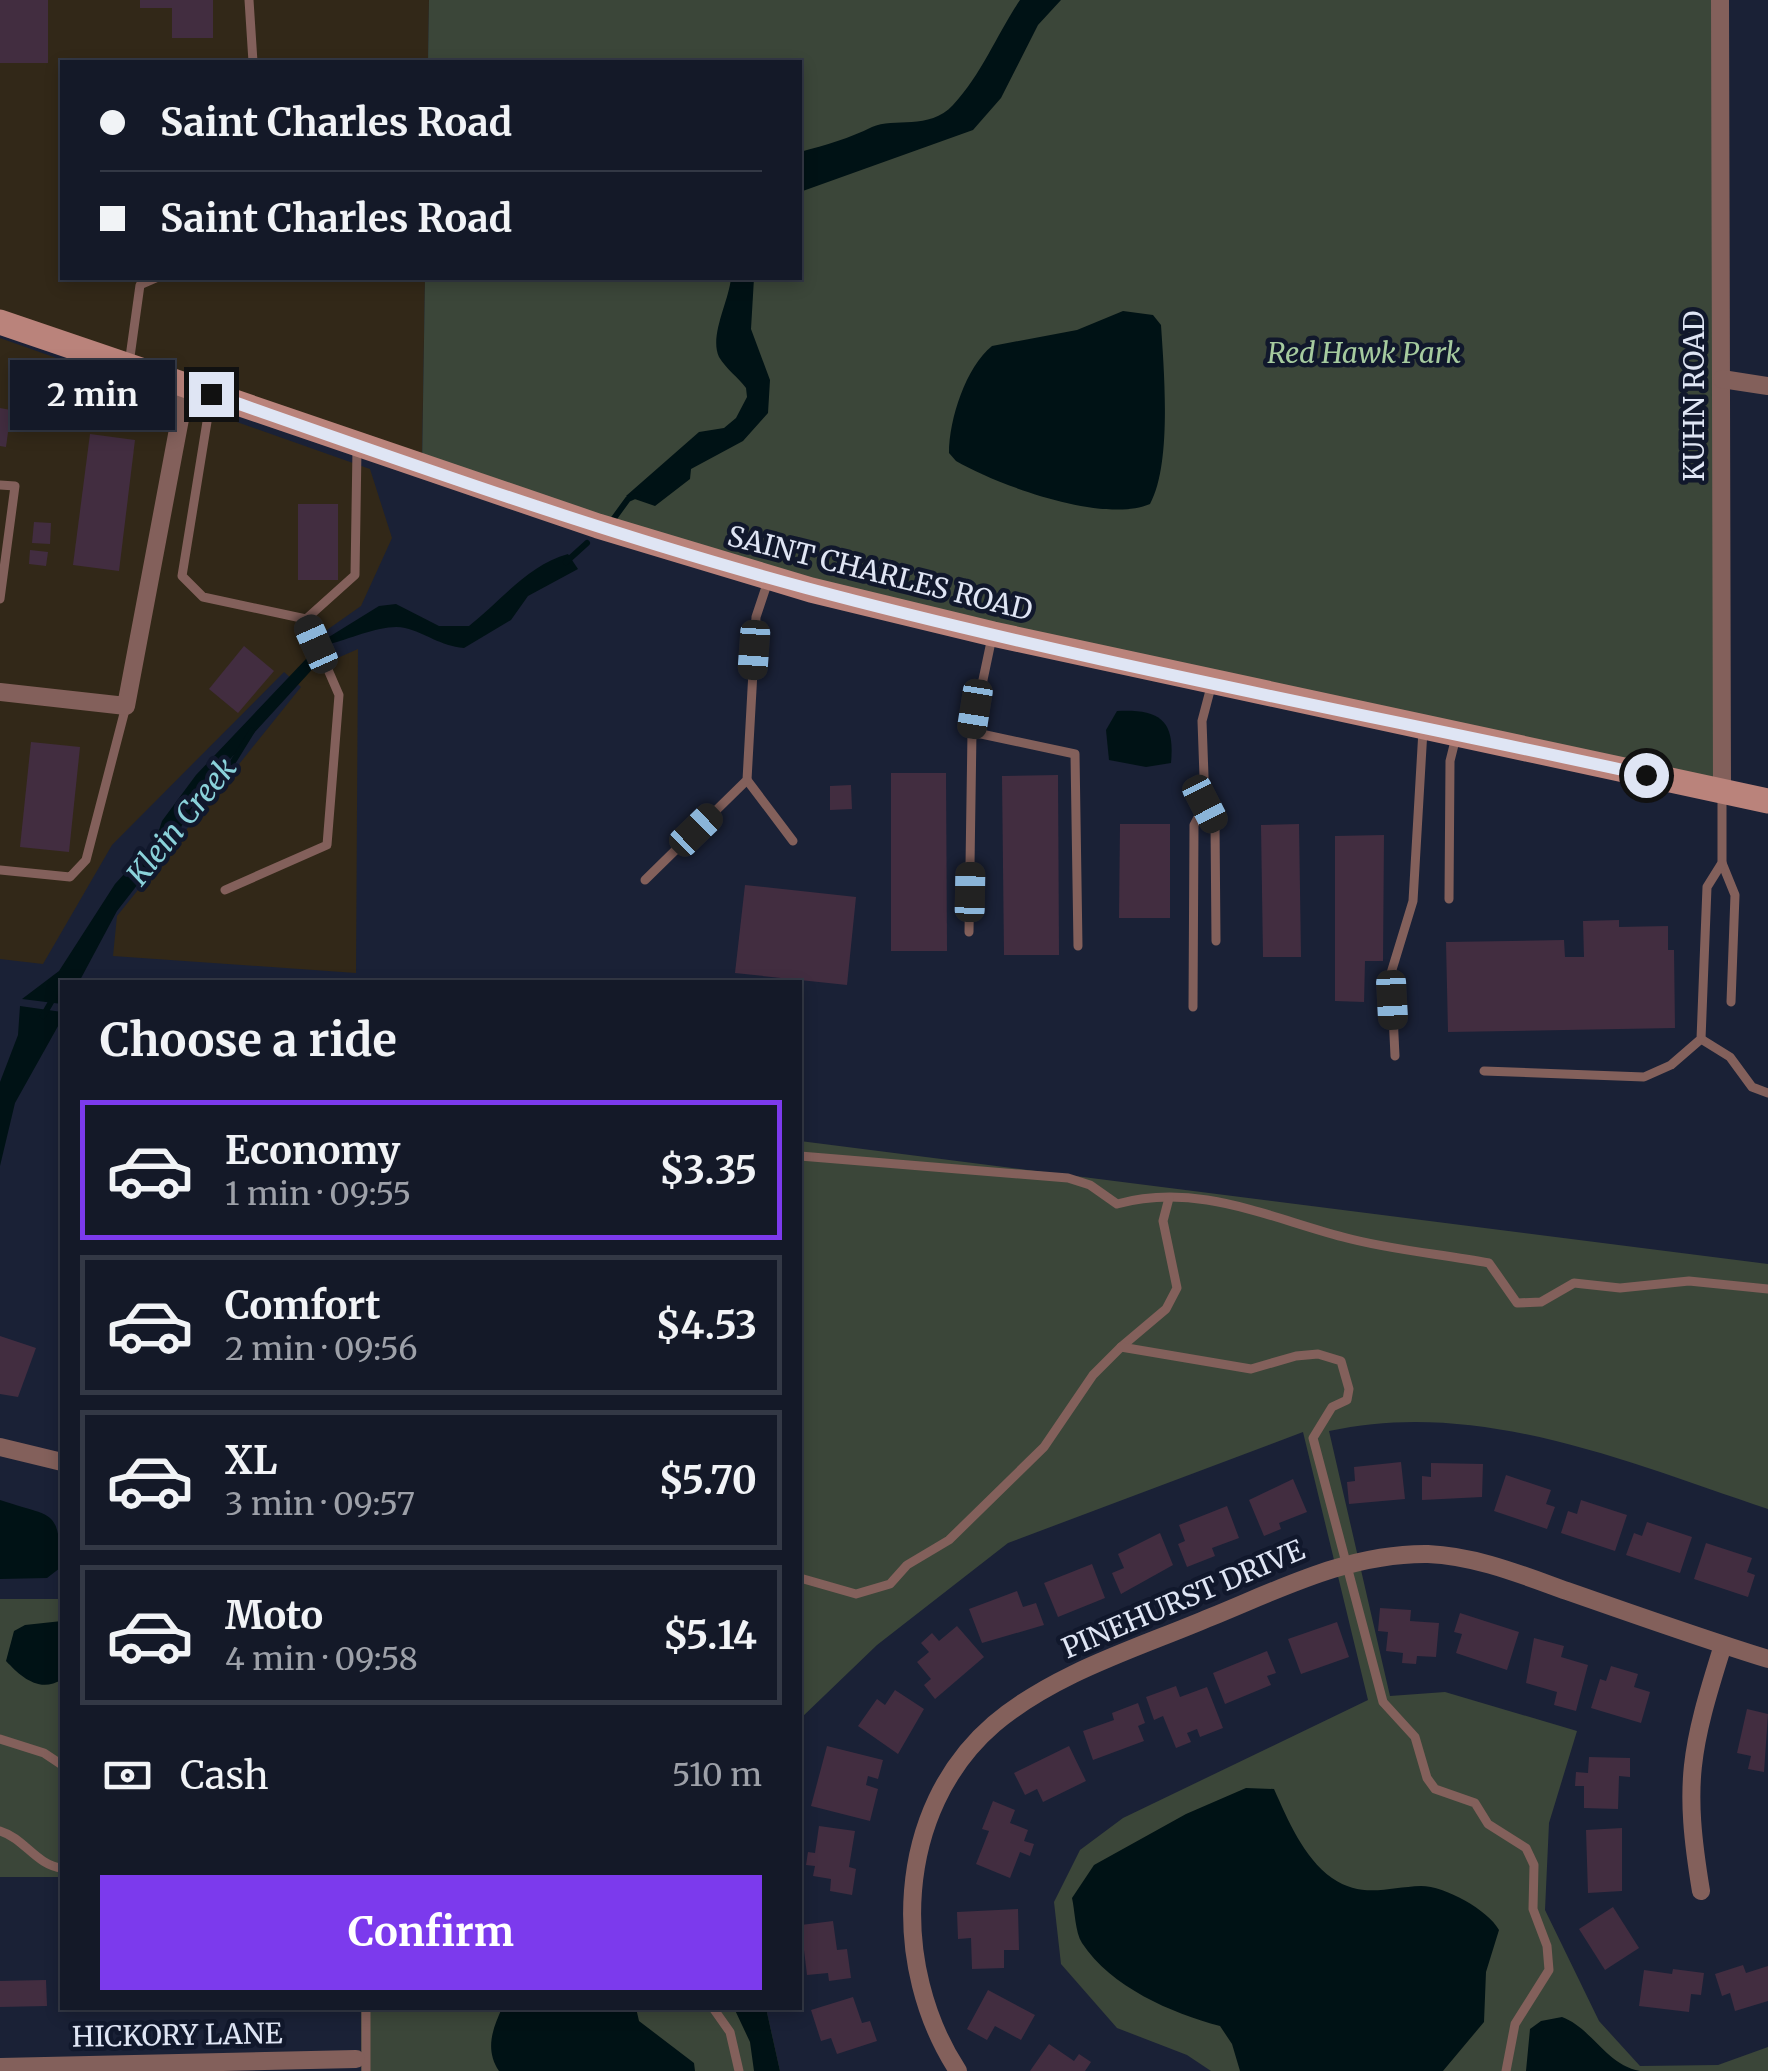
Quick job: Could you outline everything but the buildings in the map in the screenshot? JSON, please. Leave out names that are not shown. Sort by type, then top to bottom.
[{"type":"street","name":"KUHN ROAD","points":[[1720,0],[1722,791]]},
{"type":"street","name":"SAINT CHARLES ROAD","points":[[0,322],[598,526],[768,578],[993,634],[1768,802]]},
{"type":"street","points":[[1722,378],[1768,386]]},
{"type":"street","points":[[0,692],[126,706],[199,390]]},
{"type":"street","points":[[0,1447],[60,1462]]},
{"type":"street","name":"PINEHURST DRIVE","points":[[958,2071],[926,2008],[913,1957],[910,1916],[915,1870],[927,1827],[962,1764],[992,1726],[1066,1677],[1346,1564],[1382,1556],[1462,1558],[1768,1658]]},
{"type":"street","points":[[1702,1892],[1689,1820],[1690,1768],[1696,1729],[1724,1645]]},
{"type":"street","name":"HICKORY LANE","points":[[0,2067],[361,2065]]},
{"type":"lane","points":[[248,0],[252,60]]},
{"type":"lane","points":[[128,366],[140,285],[151,280]]},
{"type":"lane","points":[[199,390],[182,576],[203,597],[306,619]]},
{"type":"lane","points":[[306,619],[355,576],[357,445]]},
{"type":"lane","points":[[0,485],[15,486],[0,599]]},
{"type":"lane","points":[[768,578],[756,617],[747,780],[793,841]]},
{"type":"lane","points":[[226,890],[327,845],[338,695],[306,619]]},
{"type":"lane","points":[[969,932],[972,732],[993,634]]},
{"type":"lane","points":[[1212,680],[1202,722],[1205,804],[1215,823],[1216,941]]},
{"type":"lane","points":[[0,870],[70,877],[86,860],[126,706]]},
{"type":"lane","points":[[1395,1056],[1391,973],[1413,901],[1423,727]]},
{"type":"lane","points":[[972,732],[1075,754],[1078,946]]},
{"type":"lane","points":[[1449,899],[1450,761],[1457,734]]},
{"type":"lane","points":[[644,880],[747,780]]},
{"type":"lane","points":[[1722,791],[1722,863],[1735,895],[1732,1002]]},
{"type":"lane","points":[[1192,1006],[1194,824],[1205,804]]},
{"type":"lane","points":[[1484,1071],[1644,1077],[1672,1065],[1701,1039],[1708,886],[1722,863]]},
{"type":"lane","points":[[1701,1039],[1730,1057],[1752,1087],[1768,1093]]},
{"type":"lane","points":[[802,1156],[1068,1178],[1090,1185],[1117,1204],[1168,1198],[1220,1200],[1344,1238],[1489,1263],[1517,1303],[1528,1306],[1574,1283],[1620,1288],[1689,1281],[1768,1289]]},
{"type":"lane","points":[[802,1579],[856,1594],[890,1584],[907,1565],[949,1540],[1044,1447],[1093,1376],[1166,1309],[1177,1288],[1164,1221],[1168,1198]]},
{"type":"lane","points":[[1121,1347],[1251,1369],[1318,1354],[1341,1362],[1349,1389],[1347,1400],[1332,1407],[1314,1438],[1383,1702],[1414,1738],[1427,1778],[1435,1789],[1475,1803],[1488,1824],[1526,1848],[1534,1864],[1533,1909],[1547,1946],[1549,1970],[1514,2024],[1506,2071]]},
{"type":"lane","points":[[0,1739],[32,1747],[60,1765]]},
{"type":"lane","points":[[0,1831],[14,1835],[53,1868],[60,1868]]},
{"type":"lane","points":[[361,2065],[366,2010]]},
{"type":"lane","points":[[714,2010],[730,2032],[739,2071]]},
{"type":"shaded area","points":[[0,0],[429,0],[428,60],[60,60],[60,280],[425,280],[422,457],[0,314]]},
{"type":"shaded area","points":[[0,338],[370,469],[392,538],[361,606],[317,637],[333,660],[358,649],[356,973],[113,956],[117,916],[301,687],[284,672],[112,845],[43,964],[0,959]]},
{"type":"green space","name":"Red Hawk Park","points":[[429,0],[1717,0],[1724,794],[793,588],[422,466],[425,280],[802,280],[802,60],[428,60]]},
{"type":"green space","points":[[802,1141],[1768,1264],[1768,1509],[1607,1455],[1497,1429],[1385,1423],[1329,1431],[1390,1696],[1445,1692],[1577,1731],[1549,1823],[1545,1910],[1599,2021],[1640,2066],[1718,2065],[1768,2047],[1768,2071],[1211,2071],[1187,2055],[1117,2028],[1061,1964],[1054,1902],[1080,1850],[1123,1818],[1368,1700],[1303,1432],[1008,1543],[877,1645],[802,1717]]},
{"type":"green space","points":[[0,1599],[60,1599],[60,1877],[0,1877]]},
{"type":"green space","points":[[361,2010],[766,2010],[780,2071],[361,2071]]},
{"type":"water","points":[[1020,0],[1061,0],[1038,25],[1001,98],[973,130],[802,191],[802,151],[881,124],[923,121],[944,113],[981,67]]},
{"type":"water","points":[[731,280],[754,280],[751,329],[770,380],[768,413],[743,441],[691,469],[690,479],[655,506],[626,496],[699,432],[724,428],[736,418],[747,397],[746,388],[719,357],[717,349],[718,329]]},
{"type":"water","points":[[1123,311],[1153,315],[1161,325],[1164,442],[1157,487],[1150,504],[1106,509],[1051,499],[974,471],[949,453],[952,425],[967,380],[992,346],[1077,330]]},
{"type":"water","points":[[568,554],[578,569],[528,596],[511,620],[464,648],[397,627],[330,644],[329,651],[211,780],[174,838],[117,911],[80,980],[60,980],[60,1004],[22,999],[59,971],[115,884],[156,839],[162,821],[196,775],[324,640],[379,606],[396,604],[439,626],[469,626],[528,575]]},
{"type":"water","points":[[1117,711],[1144,712],[1162,720],[1170,736],[1171,763],[1146,767],[1109,760],[1106,730]]},
{"type":"water","points":[[20,1006],[60,1012],[60,1023],[15,1103],[0,1166],[0,1082],[18,1035]]},
{"type":"water","points":[[0,1500],[42,1513],[55,1524],[60,1568],[47,1578],[0,1579]]},
{"type":"water","points":[[60,1621],[60,1680],[39,1684],[25,1678],[6,1661],[14,1631],[25,1625]]},
{"type":"water","points":[[1246,1788],[1274,1789],[1305,1849],[1332,1878],[1365,1890],[1421,1886],[1442,1890],[1476,1907],[1499,1930],[1486,1972],[1484,2022],[1443,2071],[1240,2071],[1232,2044],[1220,2026],[1182,2014],[1125,1985],[1094,1959],[1082,1943],[1072,1898],[1094,1865],[1186,1814]]},
{"type":"water","points":[[501,2010],[636,2010],[639,2021],[694,2063],[695,2071],[499,2071],[492,2055],[495,2024]]},
{"type":"water","points":[[735,2010],[766,2010],[780,2071],[754,2071],[750,2042]]},
{"type":"water","points":[[1562,2017],[1582,2029],[1618,2062],[1640,2071],[1526,2071],[1530,2029],[1541,2021]]},
{"type":"waterway","name":"Klein Creek","points":[[612,521],[628,499],[637,495]]},
{"type":"waterway","name":"Klein Creek","points":[[566,562],[587,543]]},
{"type":"waterway","name":"Klein Creek","points":[[185,820],[231,765],[252,731]]},
{"type":"waterway","name":"Klein Creek","points":[[43,1016],[60,986]]},
{"type":"route","points":[[211,394],[598,526],[811,590],[993,634],[1646,775]]}]
